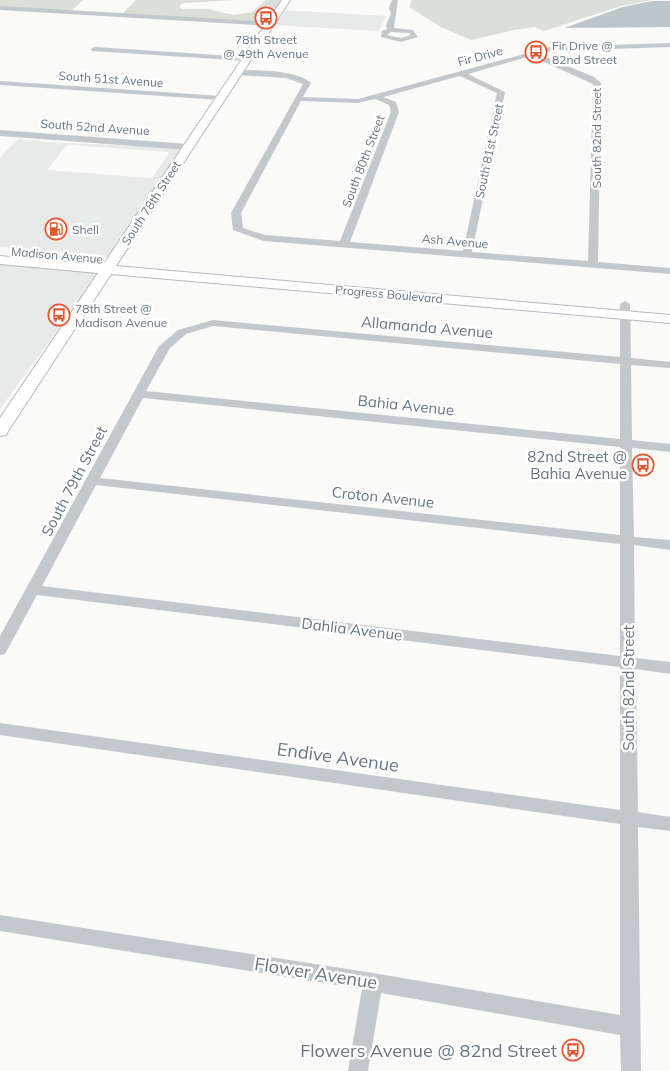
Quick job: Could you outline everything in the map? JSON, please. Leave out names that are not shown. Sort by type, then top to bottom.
[{"type":"main road","name":"Progress Boulevard","points":[[110,265],[625,310],[670,319]]},
{"type":"street","name":"South 78th Street","points":[[0,431],[286,0]]},
{"type":"street","points":[[391,30],[389,25],[394,14],[392,8],[395,0]]},
{"type":"street","points":[[0,8],[271,24]]},
{"type":"street","name":"Fir Drive","points":[[298,99],[339,102],[358,101],[531,54],[563,48],[670,45]]},
{"type":"street","points":[[95,49],[248,58]]},
{"type":"street","name":"South 82nd Street","points":[[531,54],[597,83],[593,265]]},
{"type":"street","points":[[238,73],[304,79],[307,83],[298,99]]},
{"type":"street","name":"South 81st Street","points":[[460,73],[501,92],[467,254]]},
{"type":"street","name":"South 51st Avenue","points":[[0,83],[221,98]]},
{"type":"street","name":"South 80th Street","points":[[344,244],[395,112],[393,104],[376,96]]},
{"type":"street","name":"Ash Avenue","points":[[298,99],[236,213],[238,230],[264,238],[670,271]]},
{"type":"street","name":"South 52nd Avenue","points":[[0,133],[188,146]]},
{"type":"street","name":"Madison Avenue","points":[[0,250],[110,265]]},
{"type":"street","name":"Madison Avenue","points":[[0,260],[110,265]]},
{"type":"street","name":"Progress Boulevard","points":[[625,310],[670,308]]},
{"type":"street","name":"South 82nd Street","points":[[625,310],[628,818],[632,1071]]},
{"type":"street","name":"Allamanda Avenue","points":[[182,332],[213,323],[670,365]]},
{"type":"street","name":"South 79th Street","points":[[0,650],[165,346],[182,332]]},
{"type":"street","name":"Bahia Avenue","points":[[139,394],[670,448]]},
{"type":"street","name":"Croton Avenue","points":[[92,480],[670,545]]},
{"type":"street","name":"Dahlia Avenue","points":[[34,590],[670,668]]},
{"type":"street","name":"Endive Avenue","points":[[0,729],[670,824]]},
{"type":"street","name":"Flower Avenue","points":[[0,923],[372,982],[631,1028]]},
{"type":"street","points":[[358,1071],[372,982]]},
{"type":"shaded area","points":[[0,0],[83,0],[71,11],[0,7]]},
{"type":"shaded area","points":[[136,0],[234,0],[184,3],[179,6],[182,9],[208,9],[234,15],[252,12],[266,0],[283,0],[268,22],[122,14]]},
{"type":"shaded area","points":[[412,0],[651,0],[621,6],[544,31],[535,27],[471,40],[441,27],[409,7]]},
{"type":"shaded area","points":[[652,1],[670,1],[670,27],[564,28],[623,7]]},
{"type":"shaded area","points":[[283,10],[386,16],[379,31],[274,25]]},
{"type":"shaded area","points":[[18,139],[183,148],[110,257],[0,247],[0,158]],"holes":[[[70,145],[169,153],[153,177],[149,178],[47,170],[66,146]]]},
{"type":"shaded area","points":[[0,263],[100,272],[0,409]]},
{"type":"place","name":"78th Street @ 49th Avenue","points":[[266,18]]},
{"type":"place","name":"Fir Drive @ 82nd Street","points":[[536,52]]},
{"type":"place","name":"Shell","points":[[56,229]]},
{"type":"place","name":"78th Street @ Madison Avenue","points":[[59,315]]},
{"type":"place","name":"82nd Street @ Bahia Avenue","points":[[643,465]]},
{"type":"place","name":"Flowers Avenue @ 82nd Street","points":[[573,1050]]}]
